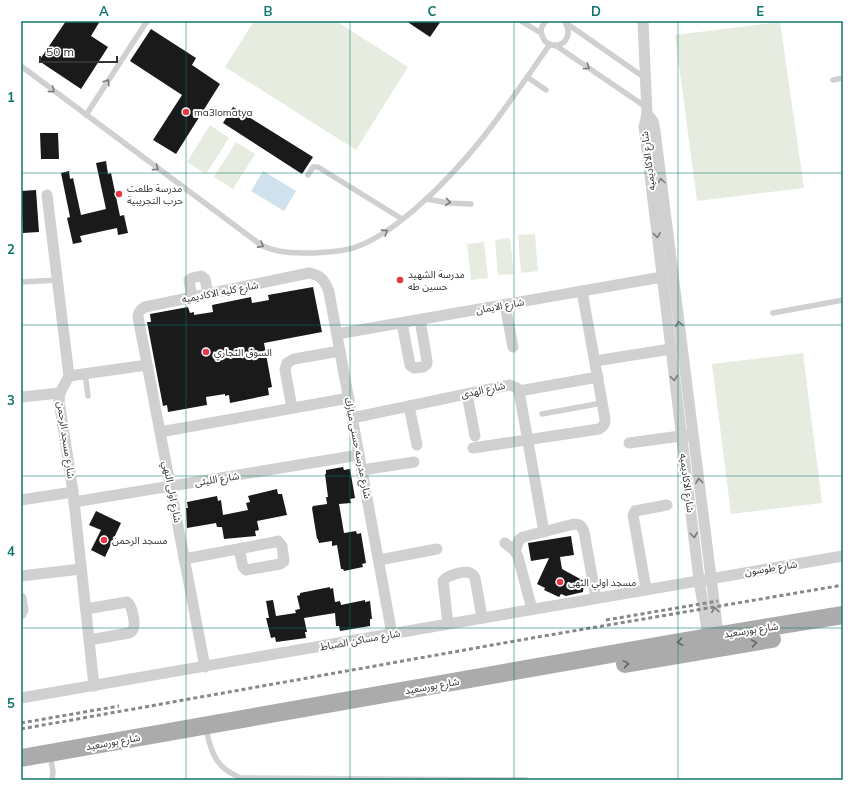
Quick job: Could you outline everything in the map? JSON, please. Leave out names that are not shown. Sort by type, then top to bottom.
[{"type":"main road","name":"شارع بورسعيد","points":[[21,758],[51,756],[207,733],[714,643],[843,615]]},
{"type":"main road","name":"شارع بورسعيد","points":[[21,765],[51,756],[714,643],[843,627]]},
{"type":"street","name":"شارع الاكاديميه","points":[[643,21],[647,110],[644,127],[658,202],[676,348],[681,436],[699,580],[714,643]]},
{"type":"street","points":[[47,196],[69,376],[147,364]]},
{"type":"street","name":"شارع الاكاديميه","points":[[658,202],[662,277],[693,434],[711,578],[714,643]]},
{"type":"street","name":"شارع كليه الاكاديميه","points":[[138,317],[138,313],[145,307],[309,274]]},
{"type":"street","name":"شارع مدرسه حسنى مبارك","points":[[309,274],[322,278],[326,284],[360,455],[392,634]]},
{"type":"street","points":[[192,297],[189,280],[201,276],[205,278],[208,294]]},
{"type":"street","name":"شارع الايمان","points":[[337,334],[662,277]]},
{"type":"street","points":[[473,448],[600,429],[603,426],[605,423],[598,377],[582,291]]},
{"type":"street","points":[[504,305],[513,347]]},
{"type":"street","name":"شارع اولى النهي","points":[[138,317],[205,667]]},
{"type":"street","points":[[402,323],[410,365],[414,368],[423,367],[427,364],[427,361],[420,320]]},
{"type":"street","points":[[595,361],[676,348]]},
{"type":"street","points":[[292,408],[285,370],[287,363],[294,359],[340,351]]},
{"type":"street","name":"شارع مسجد الرحمن","points":[[69,376],[60,394],[59,401],[74,497],[94,686]]},
{"type":"street","points":[[519,391],[598,377]]},
{"type":"street","name":"شارع الهدى","points":[[352,418],[510,385],[516,388],[519,391],[544,532]]},
{"type":"street","points":[[21,397],[60,394]]},
{"type":"street","points":[[467,394],[475,436]]},
{"type":"street","points":[[160,432],[349,398]]},
{"type":"street","points":[[409,406],[417,445]]},
{"type":"street","points":[[629,443],[693,434]]},
{"type":"street","name":"شارع الليثى","points":[[21,500],[74,497],[171,486],[360,455]]},
{"type":"street","points":[[362,470],[414,462]]},
{"type":"street","points":[[646,589],[633,515],[635,511],[667,505]]},
{"type":"street","points":[[515,551],[519,540],[524,537],[579,524],[583,527],[596,598]]},
{"type":"street","points":[[505,543],[515,551],[518,557],[532,609]]},
{"type":"street","points":[[184,559],[239,549]]},
{"type":"street","points":[[379,560],[437,549]]},
{"type":"street","name":"شارع طوسون","points":[[699,580],[843,556]]},
{"type":"street","points":[[21,576],[81,569]]},
{"type":"street","points":[[448,624],[443,581],[449,576],[466,572],[470,572],[475,578],[482,617]]},
{"type":"street","name":"شارع مساكن الضباط","points":[[21,698],[699,580]]},
{"type":"street","points":[[21,598],[23,610],[21,614]]},
{"type":"street","points":[[86,609],[127,602],[130,604],[134,627],[128,634],[89,640]]},
{"type":"lane","points":[[86,115],[147,21]]},
{"type":"lane","points":[[521,21],[541,33]]},
{"type":"lane","points":[[546,21],[542,27],[542,38],[647,110]]},
{"type":"lane","points":[[21,66],[252,240],[270,250],[290,253],[328,252],[350,249],[371,240],[402,219],[449,178],[490,130],[527,77],[552,45],[561,44],[566,40],[569,35],[569,29],[565,22]]},
{"type":"lane","points":[[565,22],[645,78]]},
{"type":"lane","points":[[527,77],[546,90]]},
{"type":"lane","points":[[833,80],[843,78]]},
{"type":"lane","points":[[308,175],[313,167],[318,167],[402,219]]},
{"type":"lane","points":[[426,199],[449,203],[471,204]]},
{"type":"lane","points":[[21,282],[58,280]]},
{"type":"lane","points":[[774,314],[843,300]]},
{"type":"lane","points":[[85,373],[88,396]]},
{"type":"lane","points":[[542,414],[602,403]]},
{"type":"lane","points":[[207,733],[210,749],[218,763],[227,772],[241,778],[526,780]]},
{"type":"lane","points":[[51,756],[53,772],[52,780]]},
{"type":"shaded area","points":[[254,21],[336,21],[408,67],[356,150],[225,67]]},
{"type":"shaded area","points":[[780,22],[804,188],[697,201],[675,35]]},
{"type":"shaded area","points":[[210,125],[229,138],[206,174],[187,162]]},
{"type":"shaded area","points":[[236,142],[255,154],[233,189],[214,177]]},
{"type":"shaded area","points":[[535,234],[538,271],[521,273],[518,235]]},
{"type":"shaded area","points":[[510,238],[514,274],[498,275],[495,240]]},
{"type":"shaded area","points":[[484,242],[488,278],[471,280],[467,244]]},
{"type":"shaded area","points":[[803,353],[822,503],[731,514],[712,364]]},
{"type":"water","points":[[263,171],[296,191],[284,211],[251,191]]},
{"type":"building","points":[[66,21],[100,21],[91,36],[108,47],[81,89],[39,61]]},
{"type":"building","points":[[406,21],[441,21],[430,37]]},
{"type":"building","points":[[151,29],[196,58],[192,65],[220,84],[176,154],[153,140],[182,95],[130,61]]},
{"type":"building","points":[[233,107],[313,157],[302,174],[223,123]]},
{"type":"building","points":[[40,133],[58,133],[59,159],[41,159]]},
{"type":"building","points":[[106,161],[108,174],[111,173],[120,216],[124,215],[128,233],[118,235],[117,228],[80,236],[82,242],[73,244],[67,218],[70,217],[61,173],[69,171],[70,179],[73,178],[81,215],[106,209],[96,163]]},
{"type":"building","points":[[36,190],[39,232],[23,233],[21,191]]},
{"type":"building","name":"السوق التجاري","points":[[313,287],[322,332],[264,343],[272,387],[268,388],[269,395],[230,403],[229,395],[225,396],[225,394],[206,397],[207,405],[168,412],[167,405],[163,406],[147,322],[151,322],[150,314],[188,307],[190,313],[194,312],[194,315],[213,312],[212,305],[251,297],[252,303],[269,300],[268,295]]},
{"type":"building","points":[[343,467],[344,470],[350,469],[355,498],[350,499],[351,503],[339,504],[344,533],[356,531],[357,534],[361,533],[366,563],[362,564],[363,567],[344,571],[341,569],[337,545],[332,546],[332,541],[319,543],[312,508],[313,506],[327,504],[326,497],[328,497],[325,474],[326,470]]},
{"type":"building","points":[[277,489],[278,494],[282,494],[287,515],[257,521],[259,530],[255,531],[256,536],[224,539],[222,527],[217,527],[216,523],[187,528],[187,502],[217,496],[218,501],[221,500],[223,515],[248,510],[246,503],[250,502],[248,496]]},
{"type":"building","name":"مسجد الرحمن","points":[[96,511],[121,523],[105,557],[91,550],[101,530],[89,525]]},
{"type":"building","points":[[571,536],[574,555],[560,557],[562,569],[584,581],[583,592],[566,596],[561,594],[559,597],[544,590],[545,588],[537,584],[549,558],[531,561],[528,543]]},
{"type":"building","points":[[330,587],[330,589],[333,588],[335,602],[340,601],[341,605],[365,600],[365,602],[370,601],[372,619],[370,619],[370,626],[340,631],[339,626],[336,626],[335,613],[304,618],[307,632],[305,632],[306,638],[276,642],[275,637],[271,638],[266,618],[269,618],[266,601],[273,600],[276,616],[296,613],[295,610],[300,609],[297,596],[300,595],[300,593]]},
{"type":"railway","points":[[21,729],[532,638],[843,585]]},
{"type":"railway","points":[[606,620],[718,601]]},
{"type":"railway","points":[[21,723],[119,706]]},
{"type":"place","name":"ma3lomatya","points":[[186,112]]},
{"type":"place","name":"مدرسة طلعت حرب التجريبية","points":[[119,194]]},
{"type":"place","name":"مدرسة الشهيد حسين طه","points":[[400,280]]},
{"type":"place","name":"السوق التجاري","points":[[206,352]]},
{"type":"place","name":"مسجد الرحمن","points":[[104,540]]},
{"type":"place","name":"مسجد اولي النهى","points":[[560,582]]}]
